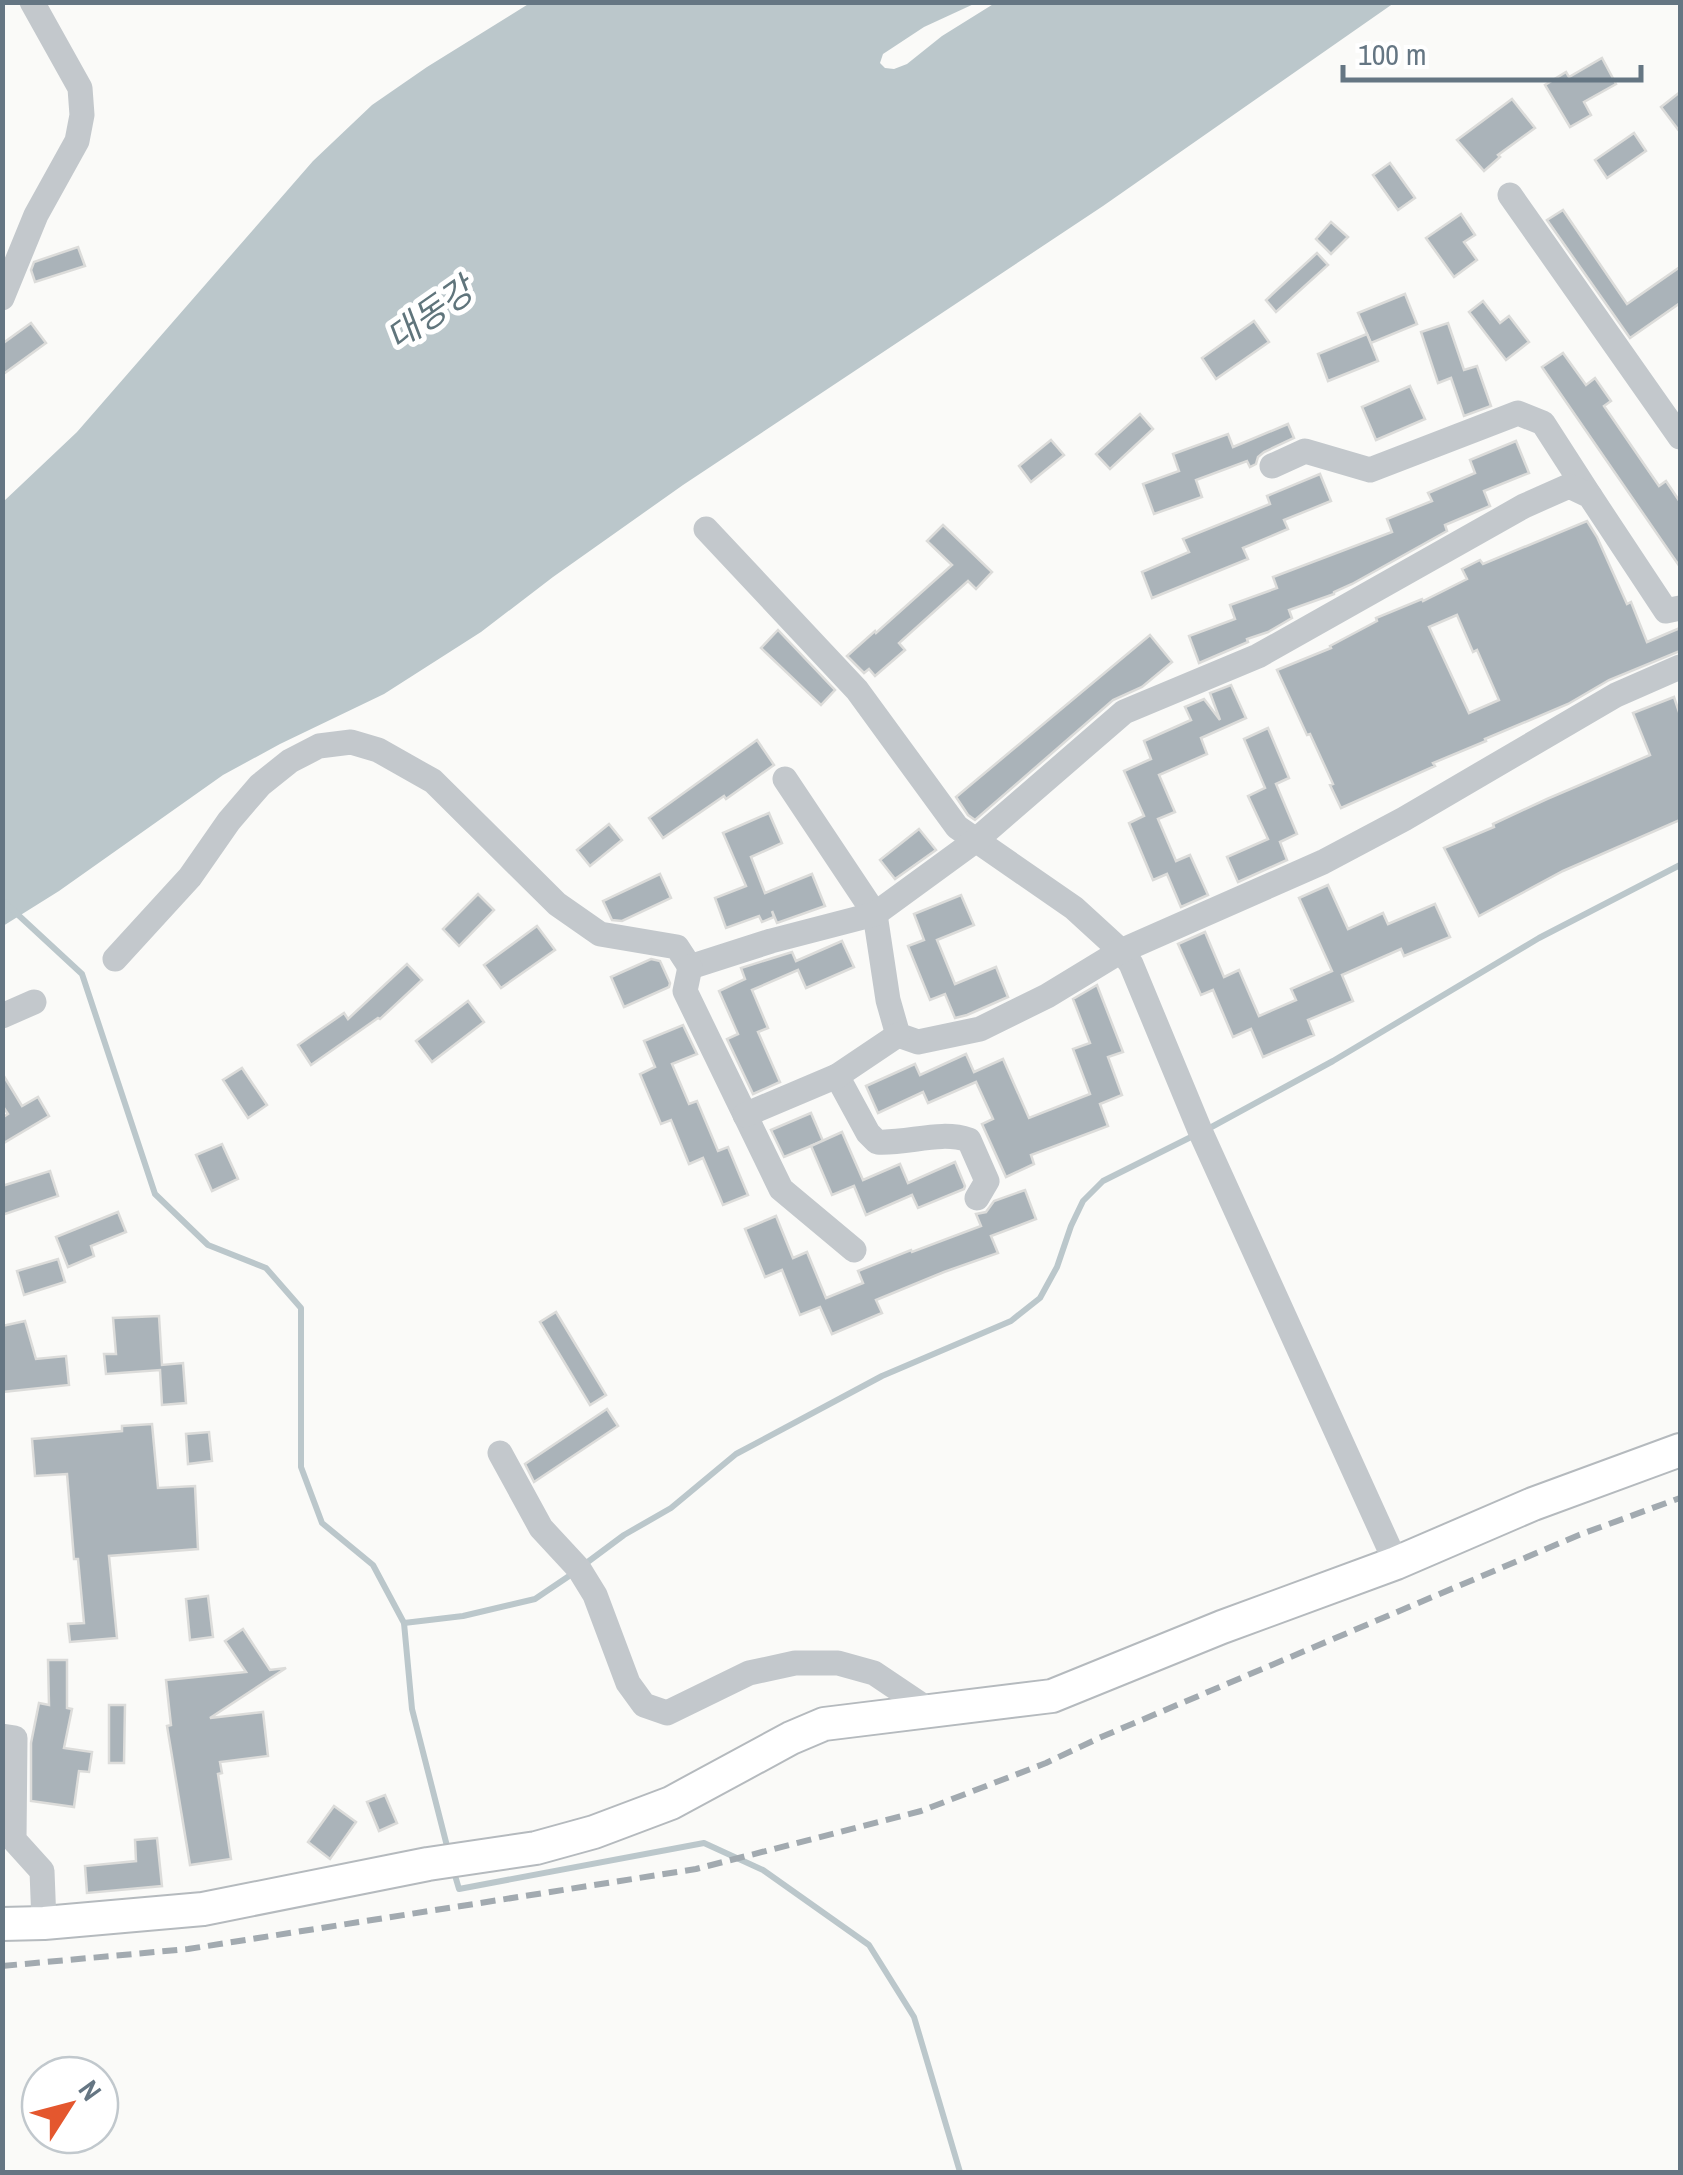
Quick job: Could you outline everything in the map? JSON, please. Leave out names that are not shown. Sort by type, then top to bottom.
[{"type":"main road","points":[[2,1924],[203,1909],[428,1864],[536,1848],[594,1832],[671,1803],[824,1724],[1052,1696],[1222,1627],[1396,1563],[1533,1504],[1680,1450]]},
{"type":"street","points":[[2,298],[36,215],[77,141],[82,114],[80,88],[32,2]]},
{"type":"street","points":[[1510,195],[1680,437]]},
{"type":"street","points":[[1272,466],[1306,451],[1370,470],[1518,413],[1543,422],[1666,611],[1680,608]]},
{"type":"street","points":[[690,966],[875,914],[975,841],[1124,712],[1258,656],[1524,506],[1569,486],[1590,496]]},
{"type":"street","points":[[706,529],[856,690],[957,827],[1074,908],[1131,964],[1200,1132],[1396,1563]]},
{"type":"street","points":[[898,1035],[918,1042],[980,1030],[1047,996],[1121,951],[1323,862],[1616,695],[1680,666]]},
{"type":"street","points":[[115,960],[190,876],[260,785],[290,760],[320,746],[350,742],[378,750],[433,780],[556,904],[600,934],[677,947],[690,966],[686,990],[781,1189],[854,1250]]},
{"type":"street","points":[[785,779],[875,914],[888,1000],[898,1035]]},
{"type":"street","points":[[2,1016],[34,1002]]},
{"type":"street","points":[[745,1116],[838,1076],[898,1035]]},
{"type":"street","points":[[838,1076],[868,1133],[877,1142],[954,1135],[969,1140],[987,1181],[977,1198]]},
{"type":"street","points":[[500,1453],[541,1528],[579,1569],[596,1595],[628,1683],[644,1705],[667,1712],[750,1673],[795,1663],[838,1663],[874,1673],[932,1712]]},
{"type":"street","points":[[2,1736],[14,1738],[14,1840],[42,1871],[44,1923]]},
{"type":"water","name":"대동강","points":[[530,3],[976,3],[924,27],[883,54],[880,63],[894,69],[995,3],[1394,3],[1103,206],[683,485],[481,632],[384,694],[223,775],[3,926],[3,502],[77,432],[313,161],[372,105]]},
{"type":"building","points":[[1602,58],[1616,84],[1584,102],[1591,115],[1570,127],[1545,85],[1566,72],[1569,77]]},
{"type":"building","points":[[1680,92],[1680,132],[1661,107]]},
{"type":"building","points":[[1512,99],[1535,128],[1498,155],[1484,171],[1457,140]]},
{"type":"building","points":[[1634,133],[1646,151],[1607,178],[1595,160]]},
{"type":"building","points":[[1390,163],[1415,198],[1398,210],[1373,175]]},
{"type":"building","points":[[1563,210],[1627,304],[1680,267],[1680,303],[1630,338],[1547,220]]},
{"type":"building","points":[[1461,214],[1475,235],[1464,242],[1477,260],[1454,277],[1426,238]]},
{"type":"building","points":[[1331,222],[1348,237],[1331,254],[1316,239]]},
{"type":"building","points":[[78,247],[85,266],[35,282],[31,270],[34,262]]},
{"type":"building","points":[[1317,253],[1328,265],[1276,312],[1266,300]]},
{"type":"building","points":[[1405,294],[1417,324],[1371,343],[1358,313]]},
{"type":"building","points":[[1483,301],[1500,323],[1509,316],[1529,342],[1506,360],[1469,312]]},
{"type":"building","points":[[1254,321],[1269,342],[1216,379],[1202,358]]},
{"type":"building","points":[[31,323],[46,343],[2,375],[2,344]]},
{"type":"building","points":[[1448,323],[1464,370],[1477,366],[1491,406],[1464,416],[1451,378],[1438,383],[1421,332]]},
{"type":"building","points":[[1367,334],[1378,361],[1328,381],[1318,354]]},
{"type":"building","points":[[1563,353],[1586,385],[1595,378],[1611,401],[1604,406],[1659,486],[1666,481],[1680,502],[1680,567],[1542,367]]},
{"type":"building","points":[[1410,386],[1425,419],[1376,440],[1362,407]]},
{"type":"building","points":[[1140,414],[1153,429],[1110,469],[1096,454]]},
{"type":"building","points":[[1288,424],[1294,438],[1264,452],[1256,464],[1250,467],[1247,461],[1196,480],[1202,497],[1154,514],[1143,484],[1179,471],[1173,454],[1228,434],[1233,447]]},
{"type":"building","points":[[1051,440],[1064,455],[1031,482],[1019,466]]},
{"type":"building","points":[[1516,441],[1529,473],[1484,491],[1490,506],[1445,525],[1447,531],[1334,594],[1289,610],[1292,618],[1268,632],[1199,663],[1189,636],[1235,619],[1230,605],[1277,588],[1273,577],[1392,532],[1387,519],[1432,501],[1428,493],[1475,473],[1470,460]]},
{"type":"building","points":[[1320,474],[1331,501],[1284,520],[1288,529],[1243,548],[1248,559],[1152,598],[1142,572],[1189,552],[1183,539],[1270,504],[1267,496]]},
{"type":"building","points":[[1587,521],[1627,604],[1631,602],[1647,642],[1680,628],[1680,651],[1609,680],[1568,704],[1341,808],[1310,734],[1307,735],[1277,670],[1331,648],[1377,621],[1376,618],[1467,579],[1462,569],[1480,560],[1483,564]],"holes":[[[1457,615],[1473,652],[1477,650],[1499,700],[1469,713],[1429,627]]]},
{"type":"building","points":[[943,525],[992,572],[976,589],[968,581],[899,643],[905,650],[875,676],[869,669],[864,673],[847,656],[952,565],[927,541]]},
{"type":"building","points":[[778,630],[835,690],[821,705],[761,648]]},
{"type":"building","points":[[1150,635],[1172,662],[1142,687],[1113,700],[975,820],[968,815],[956,797]]},
{"type":"building","points":[[1231,685],[1246,718],[1201,738],[1207,754],[1159,775],[1175,812],[1158,819],[1176,861],[1190,855],[1208,895],[1181,907],[1167,874],[1153,880],[1129,823],[1144,816],[1124,771],[1151,759],[1144,741],[1191,720],[1185,707],[1204,699],[1220,720],[1210,693]]},
{"type":"building","points":[[1674,697],[1680,715],[1680,820],[1563,871],[1479,916],[1444,848],[1650,755],[1633,713]]},
{"type":"building","points":[[1268,728],[1289,778],[1276,784],[1297,834],[1280,842],[1287,860],[1238,882],[1227,857],[1268,839],[1248,796],[1265,788],[1244,739]]},
{"type":"building","points":[[757,740],[774,765],[663,838],[649,818]]},
{"type":"building","points":[[769,813],[782,843],[751,857],[765,893],[812,874],[825,906],[777,923],[772,911],[774,917],[762,922],[759,916],[726,928],[715,898],[746,886],[723,833]]},
{"type":"building","points":[[609,824],[622,840],[590,866],[577,850]]},
{"type":"building","points":[[919,829],[936,850],[895,879],[880,860]]},
{"type":"building","points":[[660,874],[671,898],[622,921],[612,920],[603,901]]},
{"type":"building","points":[[1328,885],[1348,929],[1383,913],[1388,924],[1435,904],[1450,937],[1404,956],[1401,949],[1342,975],[1353,1001],[1308,1020],[1314,1035],[1263,1057],[1251,1029],[1233,1037],[1213,990],[1201,995],[1178,944],[1205,932],[1224,977],[1239,970],[1259,1016],[1296,1000],[1291,989],[1332,971],[1299,898]]},
{"type":"building","points":[[478,894],[494,910],[459,946],[443,929]]},
{"type":"building","points":[[961,895],[974,925],[937,940],[955,984],[996,967],[1008,997],[955,1018],[945,994],[930,1000],[908,946],[924,940],[914,914]]},
{"type":"building","points":[[537,926],[555,950],[501,988],[484,965]]},
{"type":"building","points":[[842,941],[854,967],[806,988],[798,970],[752,990],[768,1028],[758,1032],[780,1082],[753,1094],[727,1039],[738,1034],[719,991],[745,979],[741,968],[792,952],[796,961]]},
{"type":"building","points":[[651,959],[660,961],[669,987],[624,1007],[611,977]]},
{"type":"building","points":[[407,964],[422,980],[380,1019],[311,1065],[298,1045],[344,1013],[348,1019]]},
{"type":"building","points":[[1097,985],[1123,1052],[1108,1057],[1122,1095],[1100,1104],[1108,1126],[1031,1155],[1034,1164],[1006,1177],[982,1124],[993,1119],[976,1082],[928,1103],[923,1092],[878,1113],[866,1086],[915,1064],[920,1075],[966,1054],[974,1072],[1003,1059],[1029,1118],[1090,1094],[1073,1049],[1090,1043],[1073,999]]},
{"type":"building","points":[[468,1001],[484,1022],[432,1062],[416,1041]]},
{"type":"building","points":[[683,1025],[697,1054],[672,1064],[689,1104],[697,1101],[718,1151],[728,1147],[748,1195],[723,1205],[703,1158],[689,1164],[671,1120],[661,1124],[640,1074],[655,1067],[644,1041]]},
{"type":"building","points":[[242,1068],[267,1105],[248,1118],[223,1080]]},
{"type":"building","points":[[2,1073],[22,1106],[38,1097],[49,1116],[2,1144],[2,1118],[8,1114],[2,1105]]},
{"type":"building","points":[[811,1113],[823,1141],[784,1157],[771,1130]]},
{"type":"building","points":[[842,1132],[863,1180],[900,1164],[908,1183],[955,1162],[964,1189],[918,1208],[912,1195],[866,1215],[854,1186],[832,1195],[811,1146]]},
{"type":"building","points":[[222,1144],[238,1179],[212,1191],[196,1155]]},
{"type":"building","points":[[50,1171],[58,1196],[2,1215],[2,1186]]},
{"type":"building","points":[[1025,1190],[1036,1219],[991,1236],[998,1253],[876,1300],[882,1313],[832,1334],[820,1307],[800,1315],[782,1270],[765,1277],[745,1229],[776,1216],[793,1258],[807,1252],[826,1298],[863,1283],[858,1271],[981,1226],[976,1214],[986,1212],[994,1201]]},
{"type":"building","points":[[118,1212],[126,1232],[91,1246],[94,1256],[68,1267],[56,1237]]},
{"type":"building","points":[[58,1259],[65,1282],[24,1295],[17,1271]]},
{"type":"building","points":[[556,1312],[606,1395],[590,1405],[540,1322]]},
{"type":"building","points":[[159,1316],[162,1365],[183,1363],[186,1403],[162,1405],[160,1370],[106,1374],[104,1354],[116,1354],[113,1318]]},
{"type":"building","points":[[25,1321],[36,1359],[66,1356],[69,1385],[2,1392],[2,1326]]},
{"type":"building","points":[[607,1409],[618,1426],[534,1482],[525,1464]]},
{"type":"building","points":[[152,1424],[158,1488],[195,1486],[198,1549],[109,1556],[117,1638],[70,1642],[68,1624],[84,1623],[67,1474],[35,1476],[32,1439],[122,1431],[122,1426]]},
{"type":"building","points":[[209,1432],[212,1461],[188,1464],[186,1434]]},
{"type":"building","points":[[208,1596],[213,1637],[190,1640],[186,1599]]},
{"type":"building","points":[[243,1629],[270,1670],[286,1668],[210,1718],[263,1712],[268,1756],[220,1762],[222,1773],[218,1774],[231,1859],[190,1865],[167,1726],[171,1725],[166,1680],[246,1672],[225,1641]]},
{"type":"building","points":[[48,1660],[67,1660],[67,1708],[72,1709],[64,1748],[92,1752],[89,1772],[79,1771],[74,1807],[31,1801],[31,1743],[39,1703],[49,1705]]},
{"type":"building","points":[[109,1705],[125,1705],[124,1763],[109,1763]]},
{"type":"building","points":[[385,1795],[397,1823],[379,1831],[367,1802]]},
{"type":"building","points":[[334,1806],[356,1822],[330,1859],[308,1842]]},
{"type":"building","points":[[157,1838],[162,1886],[87,1893],[85,1866],[136,1861],[135,1840]]},
{"type":"waterway","points":[[1206,1130],[1333,1061],[1539,938],[1680,865]]},
{"type":"waterway","points":[[2,900],[82,974],[155,1194],[208,1245],[266,1268],[301,1308],[301,1467],[322,1523],[373,1565],[404,1623],[412,1709],[448,1850]]},
{"type":"waterway","points":[[585,1564],[624,1535],[671,1508],[736,1454],[882,1376],[1011,1321],[1040,1298],[1083,1201],[1103,1181],[1195,1135]]},
{"type":"waterway","points":[[404,1623],[463,1616],[535,1599],[575,1572]]},
{"type":"waterway","points":[[454,1872],[459,1889],[704,1843],[763,1870],[869,1945],[914,2017],[960,2172]]},
{"type":"railway","points":[[2,1966],[188,1949],[696,1869],[921,1811],[1046,1763],[1579,1535],[1680,1498]]}]
